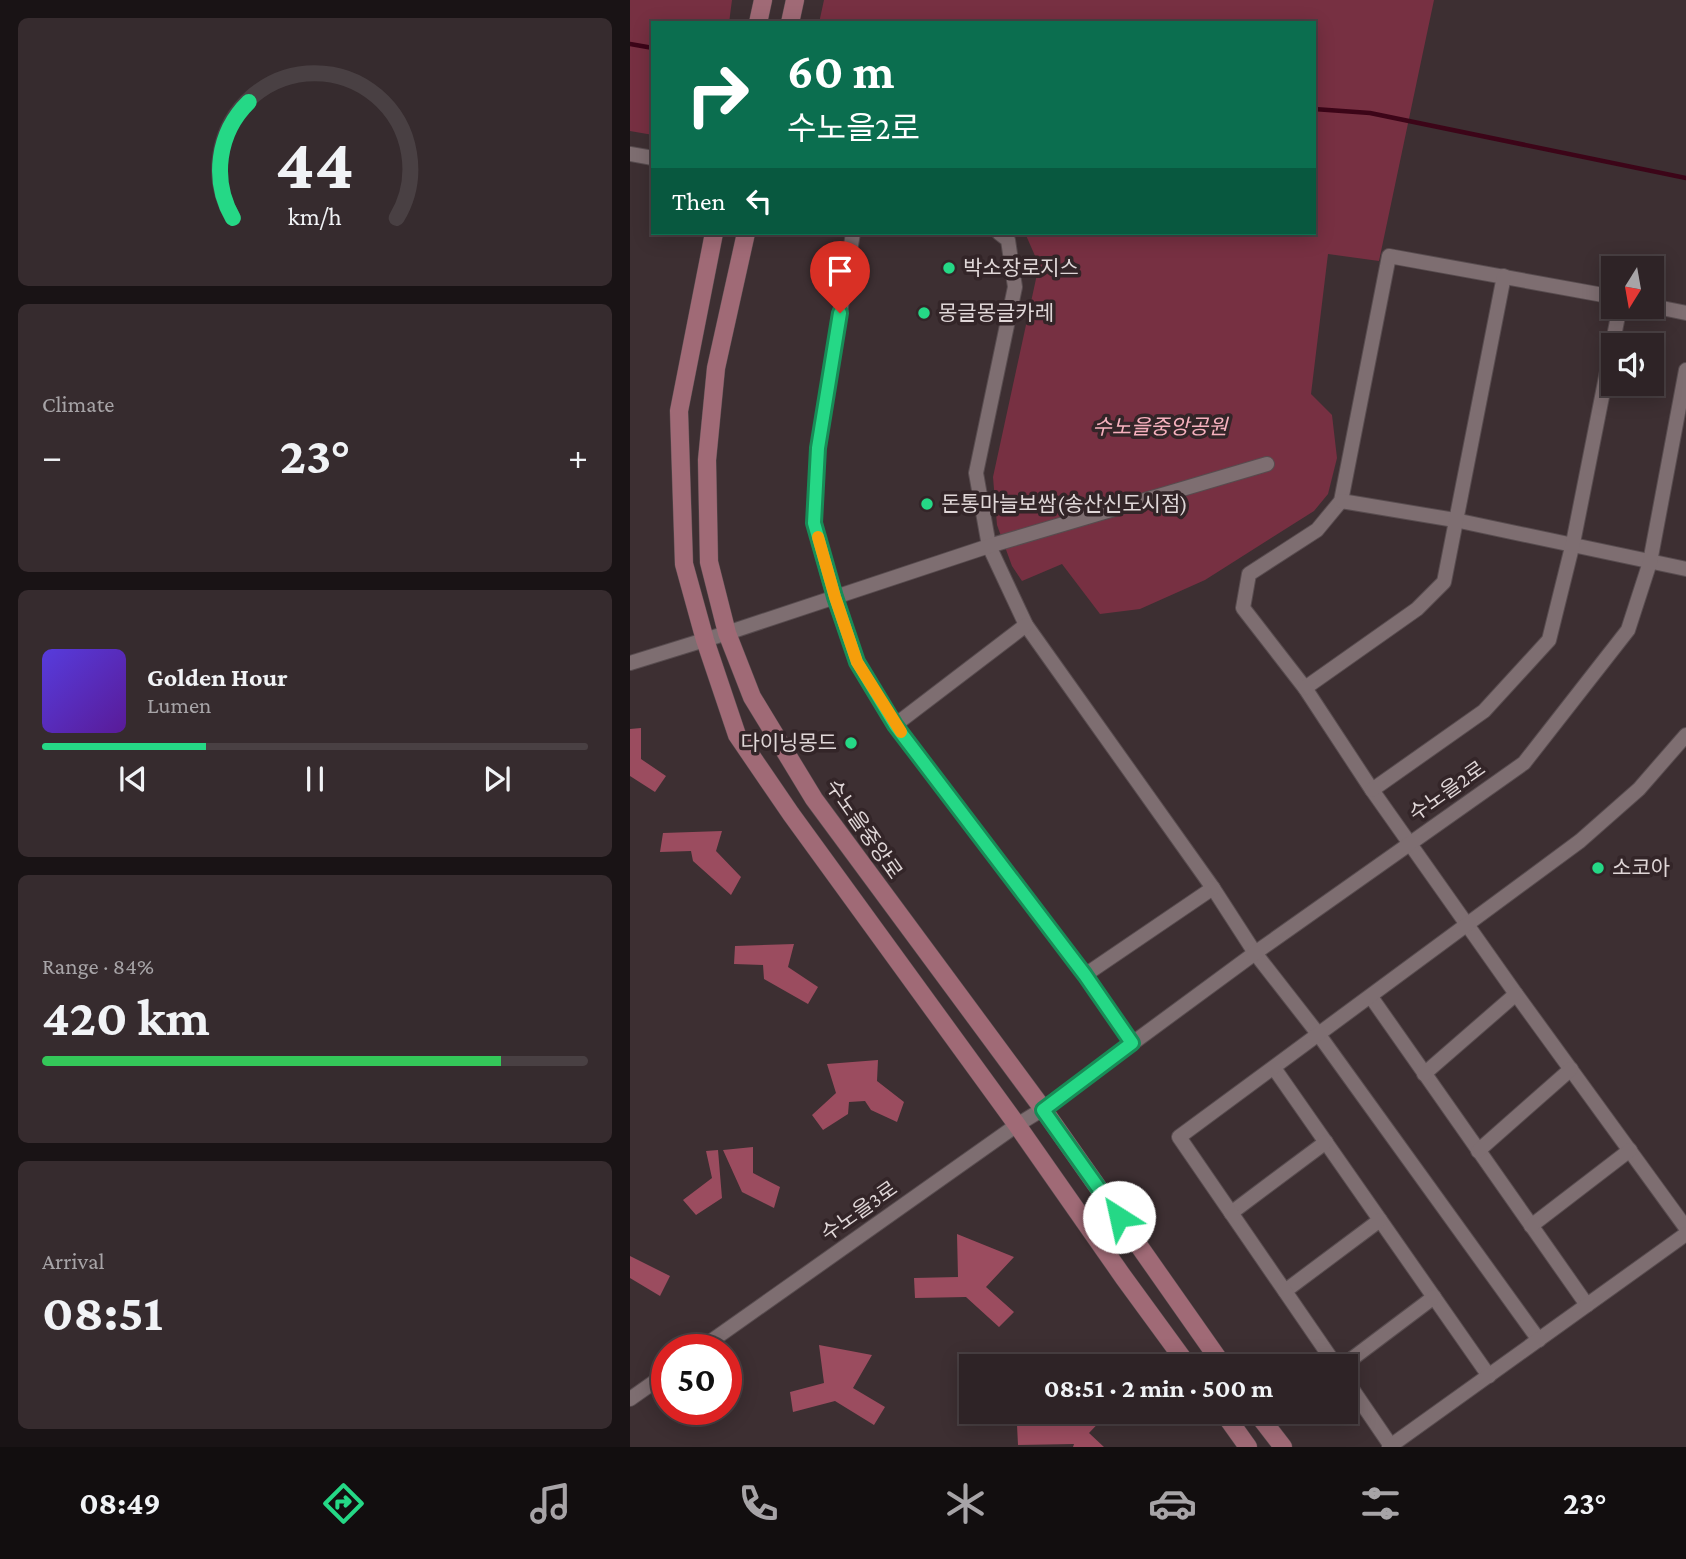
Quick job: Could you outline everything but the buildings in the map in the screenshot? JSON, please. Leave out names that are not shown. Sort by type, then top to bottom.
[{"type":"main road","points":[[758,21],[763,0]]},
{"type":"main road","points":[[790,21],[795,0]]},
{"type":"main road","points":[[714,235],[679,411],[684,564],[705,640],[737,734],[791,814],[1180,1354]]},
{"type":"main road","name":"수노을중앙로","points":[[746,235],[716,368],[707,460],[709,562],[727,634],[752,696],[814,799],[1043,1110],[1215,1354]]},
{"type":"main road","points":[[1232,1424],[1248,1447]]},
{"type":"main road","points":[[1265,1424],[1283,1447]]},
{"type":"street","points":[[630,154],[651,158]]},
{"type":"street","points":[[853,235],[818,448],[814,523],[857,662],[895,725],[1085,975],[1132,1043]]},
{"type":"street","points":[[1002,235],[1008,240],[1015,287],[976,472],[989,546],[1026,625],[1213,888],[1255,953],[1319,1035],[1539,1340]]},
{"type":"street","points":[[1601,295],[1390,256],[1341,501],[1317,530],[1249,574],[1243,608],[1305,688],[1516,994],[1686,1228]]},
{"type":"street","points":[[1305,688],[1417,609],[1444,582],[1504,276]]},
{"type":"street","points":[[1664,308],[1686,313]]},
{"type":"street","points":[[1373,790],[1485,711],[1549,640],[1573,543],[1617,319]]},
{"type":"street","name":"수노을2로","points":[[1043,1110],[1255,953],[1524,763],[1628,630],[1650,562],[1686,370]]},
{"type":"street","points":[[630,663],[727,634],[989,546],[1267,464]]},
{"type":"street","points":[[1341,501],[1573,543],[1686,569]]},
{"type":"street","points":[[895,725],[1026,625]]},
{"type":"street","points":[[1330,1354],[1179,1137],[1580,841],[1639,789],[1686,734]]},
{"type":"street","points":[[1085,975],[1213,888]]},
{"type":"street","points":[[1424,1074],[1516,994]]},
{"type":"street","points":[[1370,997],[1587,1305]]},
{"type":"street","points":[[1274,1068],[1489,1376]]},
{"type":"street","points":[[1478,1151],[1571,1069]]},
{"type":"street","name":"수노을3로","points":[[721,1334],[1017,1125],[1043,1110]]},
{"type":"street","points":[[1231,1213],[1326,1142]]},
{"type":"street","points":[[1531,1226],[1630,1150]]},
{"type":"street","points":[[1285,1291],[1380,1220]]},
{"type":"street","points":[[1358,1398],[1390,1446],[1686,1234]]},
{"type":"street","points":[[1357,1354],[1434,1297]]},
{"type":"street","points":[[630,1399],[651,1384]]},
{"type":"green space","points":[[630,0],[732,0],[729,21],[651,21],[651,135],[630,131]]},
{"type":"green space","name":"수노을중앙공원","points":[[824,0],[1434,0],[1379,261],[1328,254],[1311,394],[1332,415],[1337,458],[1328,494],[1314,511],[1205,580],[1140,609],[1100,614],[1062,564],[1022,581],[1012,566],[997,525],[993,477],[1039,265],[1026,235],[1316,235],[1316,21],[819,21]]},
{"type":"waterway","points":[[630,44],[651,48]]},
{"type":"waterway","points":[[1316,109],[1370,113],[1686,178]]},
{"type":"slow traffic","points":[[818,537],[857,662],[901,732]]},
{"type":"place","name":"박소장로지스","points":[[949,268]]},
{"type":"place","name":"몽글몽글카레","points":[[924,313]]},
{"type":"place","name":"돈통마늘보쌈(송산신도시점)","points":[[927,504]]},
{"type":"place","name":"다이닝몽드","points":[[851,743]]},
{"type":"place","name":"소코아","points":[[1598,868]]},
{"type":"route","points":[[840,313],[818,448],[814,523],[835,597],[857,662],[895,725],[1085,975],[1132,1043],[1043,1110],[1119,1217]]}]
